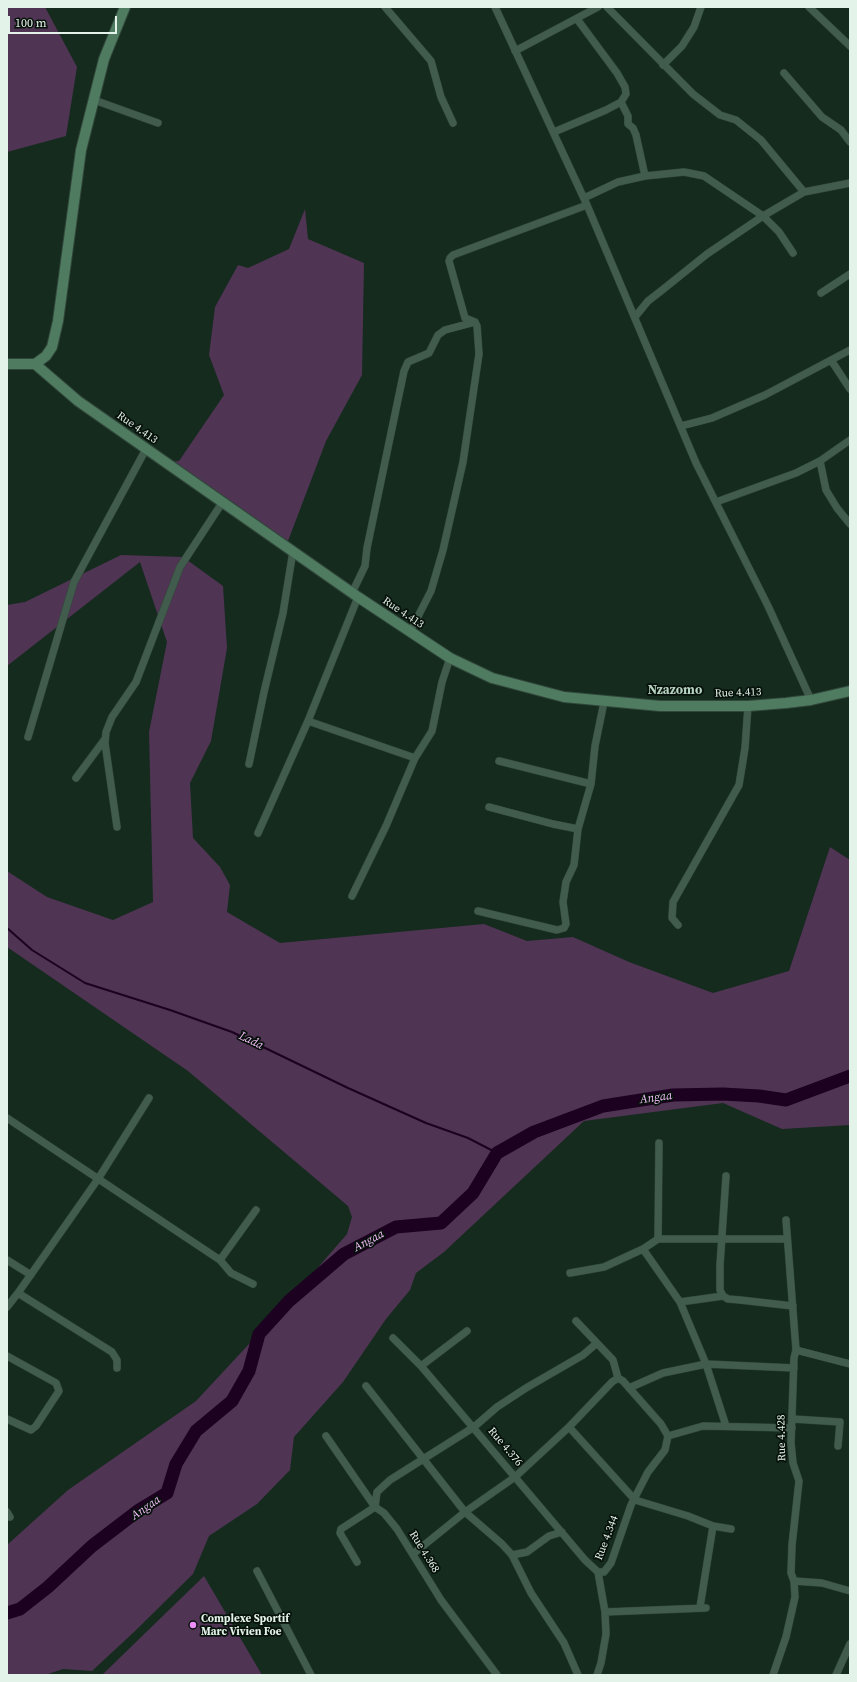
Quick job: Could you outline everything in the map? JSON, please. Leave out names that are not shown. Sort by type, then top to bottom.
[{"type":"street","points":[[7,364],[35,364],[46,356],[52,347],[58,321],[81,150],[104,59],[125,7]]},
{"type":"street","points":[[385,7],[431,61],[442,97],[453,123]]},
{"type":"street","points":[[495,7],[584,198],[681,426],[716,502],[768,606],[811,700]]},
{"type":"street","points":[[515,51],[598,7]]},
{"type":"street","points":[[607,7],[663,65],[709,107],[720,115],[736,120],[761,140],[804,192]]},
{"type":"street","points":[[663,65],[682,46],[694,27],[701,7]]},
{"type":"street","points":[[809,7],[850,46]]},
{"type":"street","points":[[554,132],[621,102],[626,94],[625,88],[607,58],[577,19]]},
{"type":"street","points":[[784,73],[822,118],[841,130],[850,142]]},
{"type":"street","points":[[94,100],[158,123]]},
{"type":"street","points":[[621,102],[628,116],[628,124],[633,128],[636,135],[645,176]]},
{"type":"street","points":[[584,198],[618,182],[645,176],[684,172],[704,176],[763,216],[779,232],[793,253]]},
{"type":"street","points":[[634,317],[648,301],[666,286],[707,254],[763,216],[804,192],[850,183]]},
{"type":"street","points":[[475,322],[465,318],[449,261],[453,255],[587,205]]},
{"type":"street","points":[[821,293],[850,274]]},
{"type":"street","points":[[258,833],[308,721],[365,566],[367,548],[404,371],[408,362],[429,353],[438,335],[445,330],[475,322]]},
{"type":"street","points":[[410,632],[431,591],[443,550],[463,462],[479,354],[475,322]]},
{"type":"street","points":[[681,426],[718,415],[765,395],[850,350]]},
{"type":"street","points":[[831,360],[850,389]]},
{"type":"street","name":"Rue 4.413","points":[[35,364],[78,401],[222,503],[410,632],[450,658],[476,672],[505,683],[564,697],[604,702],[660,706],[748,706],[811,700],[850,691]]},
{"type":"street","points":[[716,502],[796,473],[820,461],[850,440]]},
{"type":"street","points":[[28,737],[74,582],[146,449]]},
{"type":"street","points":[[820,461],[826,490],[837,508],[850,524]]},
{"type":"street","points":[[76,778],[105,739],[112,717],[136,682],[180,567],[222,503]]},
{"type":"street","points":[[249,764],[264,692],[283,614],[293,551]]},
{"type":"street","points":[[352,896],[386,826],[415,758],[432,731],[442,682],[450,658]]},
{"type":"street","points":[[478,911],[557,930],[564,928],[566,924],[564,902],[566,882],[576,856],[578,829],[591,784],[595,746],[604,702]]},
{"type":"street","points":[[678,925],[672,918],[673,902],[738,785],[745,748],[748,706]]},
{"type":"street","points":[[308,721],[415,758]]},
{"type":"street","points":[[105,739],[117,827]]},
{"type":"street","points":[[499,761],[591,784]]},
{"type":"street","points":[[489,807],[578,829]]},
{"type":"street","points":[[7,1307],[98,1179],[149,1098]]},
{"type":"street","points":[[7,1118],[220,1260],[230,1272],[254,1284]]},
{"type":"street","points":[[658,1239],[659,1143]]},
{"type":"street","points":[[726,1176],[720,1290],[723,1296],[728,1299],[793,1306]]},
{"type":"street","points":[[220,1260],[256,1210]]},
{"type":"street","name":"Rue 4.428","points":[[774,1675],[786,1637],[795,1598],[794,1580],[791,1573],[792,1545],[799,1481],[793,1463],[792,1428],[794,1358],[796,1350],[786,1220]]},
{"type":"street","points":[[570,1273],[604,1267],[643,1249],[658,1239],[787,1239]]},
{"type":"street","points":[[643,1249],[680,1302],[706,1364],[726,1426]]},
{"type":"street","points":[[7,1260],[31,1275]]},
{"type":"street","points":[[18,1293],[112,1352],[117,1360],[117,1368]]},
{"type":"street","points":[[680,1302],[723,1296]]},
{"type":"street","points":[[576,1321],[613,1360],[618,1378],[623,1381],[661,1424],[668,1436],[703,1426],[726,1426],[733,1428],[792,1428]]},
{"type":"street","points":[[421,1366],[467,1331]]},
{"type":"street","name":"Rue 4.376","points":[[393,1338],[421,1366],[562,1532],[598,1572]]},
{"type":"street","points":[[357,1562],[340,1533],[341,1529],[375,1507],[377,1492],[390,1480],[474,1427],[520,1392],[583,1355],[597,1343]]},
{"type":"street","points":[[796,1350],[850,1364]]},
{"type":"street","points":[[7,1356],[59,1386],[59,1390],[36,1426],[31,1430],[7,1419]]},
{"type":"street","points":[[629,1388],[663,1373],[706,1364],[794,1368]]},
{"type":"street","points":[[413,1554],[464,1512],[515,1477],[569,1428],[612,1382],[618,1378]]},
{"type":"street","points":[[366,1386],[464,1512],[502,1544],[512,1555],[532,1593],[564,1643],[578,1675]]},
{"type":"street","points":[[793,1419],[840,1422],[838,1446]]},
{"type":"street","points":[[569,1428],[635,1500],[688,1516],[713,1526],[732,1529]]},
{"type":"street","name":"Rue 4.368","points":[[326,1436],[375,1507],[384,1513],[397,1529],[441,1600],[497,1675]]},
{"type":"street","name":"Rue 4.344","points":[[597,1675],[601,1663],[606,1634],[605,1612],[598,1572],[604,1572],[611,1563],[631,1505],[635,1500],[648,1472],[665,1450],[668,1436]]},
{"type":"street","points":[[605,1612],[703,1608],[713,1526]]},
{"type":"street","points":[[512,1555],[527,1552],[549,1536],[562,1532]]},
{"type":"street","points":[[257,1571],[311,1675]]},
{"type":"street","points":[[794,1580],[822,1583],[850,1591]]},
{"type":"street","points":[[836,1675],[850,1644]]},
{"type":"shaded area","points":[[7,7],[45,7],[77,67],[66,136],[7,152]]},
{"type":"shaded area","points":[[305,209],[308,239],[364,263],[362,375],[326,441],[288,541],[165,462],[179,461],[224,395],[209,355],[215,307],[238,265],[248,268],[289,249]]},
{"type":"shaded area","points":[[121,555],[183,557],[223,586],[227,648],[211,741],[190,783],[193,838],[220,867],[230,885],[227,912],[280,943],[484,924],[527,941],[573,937],[629,962],[713,993],[789,971],[830,847],[850,860],[850,1125],[782,1129],[723,1103],[584,1121],[444,1252],[416,1273],[410,1290],[386,1319],[343,1382],[294,1437],[290,1470],[257,1504],[209,1536],[193,1574],[134,1632],[92,1671],[63,1669],[45,1675],[7,1675],[7,1545],[68,1490],[196,1401],[289,1301],[347,1234],[352,1217],[348,1206],[188,1071],[7,947],[7,871],[47,897],[113,920],[153,902],[149,732],[167,642],[140,562],[7,666],[7,605],[25,602]]},
{"type":"shaded area","name":"Complexe Sportif Marc Vivien Foe","points":[[204,1576],[262,1675],[102,1675]]},
{"type":"waterway","name":"Lada","points":[[7,928],[32,950],[85,983],[170,1010],[232,1032],[348,1088],[426,1123],[468,1138],[497,1153]]},
{"type":"waterway","name":"Angaa","points":[[7,1613],[20,1609],[48,1587],[92,1546],[139,1510],[167,1493],[176,1464],[196,1431],[232,1401],[249,1371],[259,1334],[289,1301],[344,1254],[396,1227],[441,1223],[473,1193],[497,1153],[534,1132],[603,1106],[673,1095],[723,1094],[759,1096],[786,1100],[850,1076]]},
{"type":"place","name":"Complexe Sportif Marc Vivien Foe","points":[[193,1625]]},
{"type":"district","name":"Nzazomo","points":[[675,691]]}]
